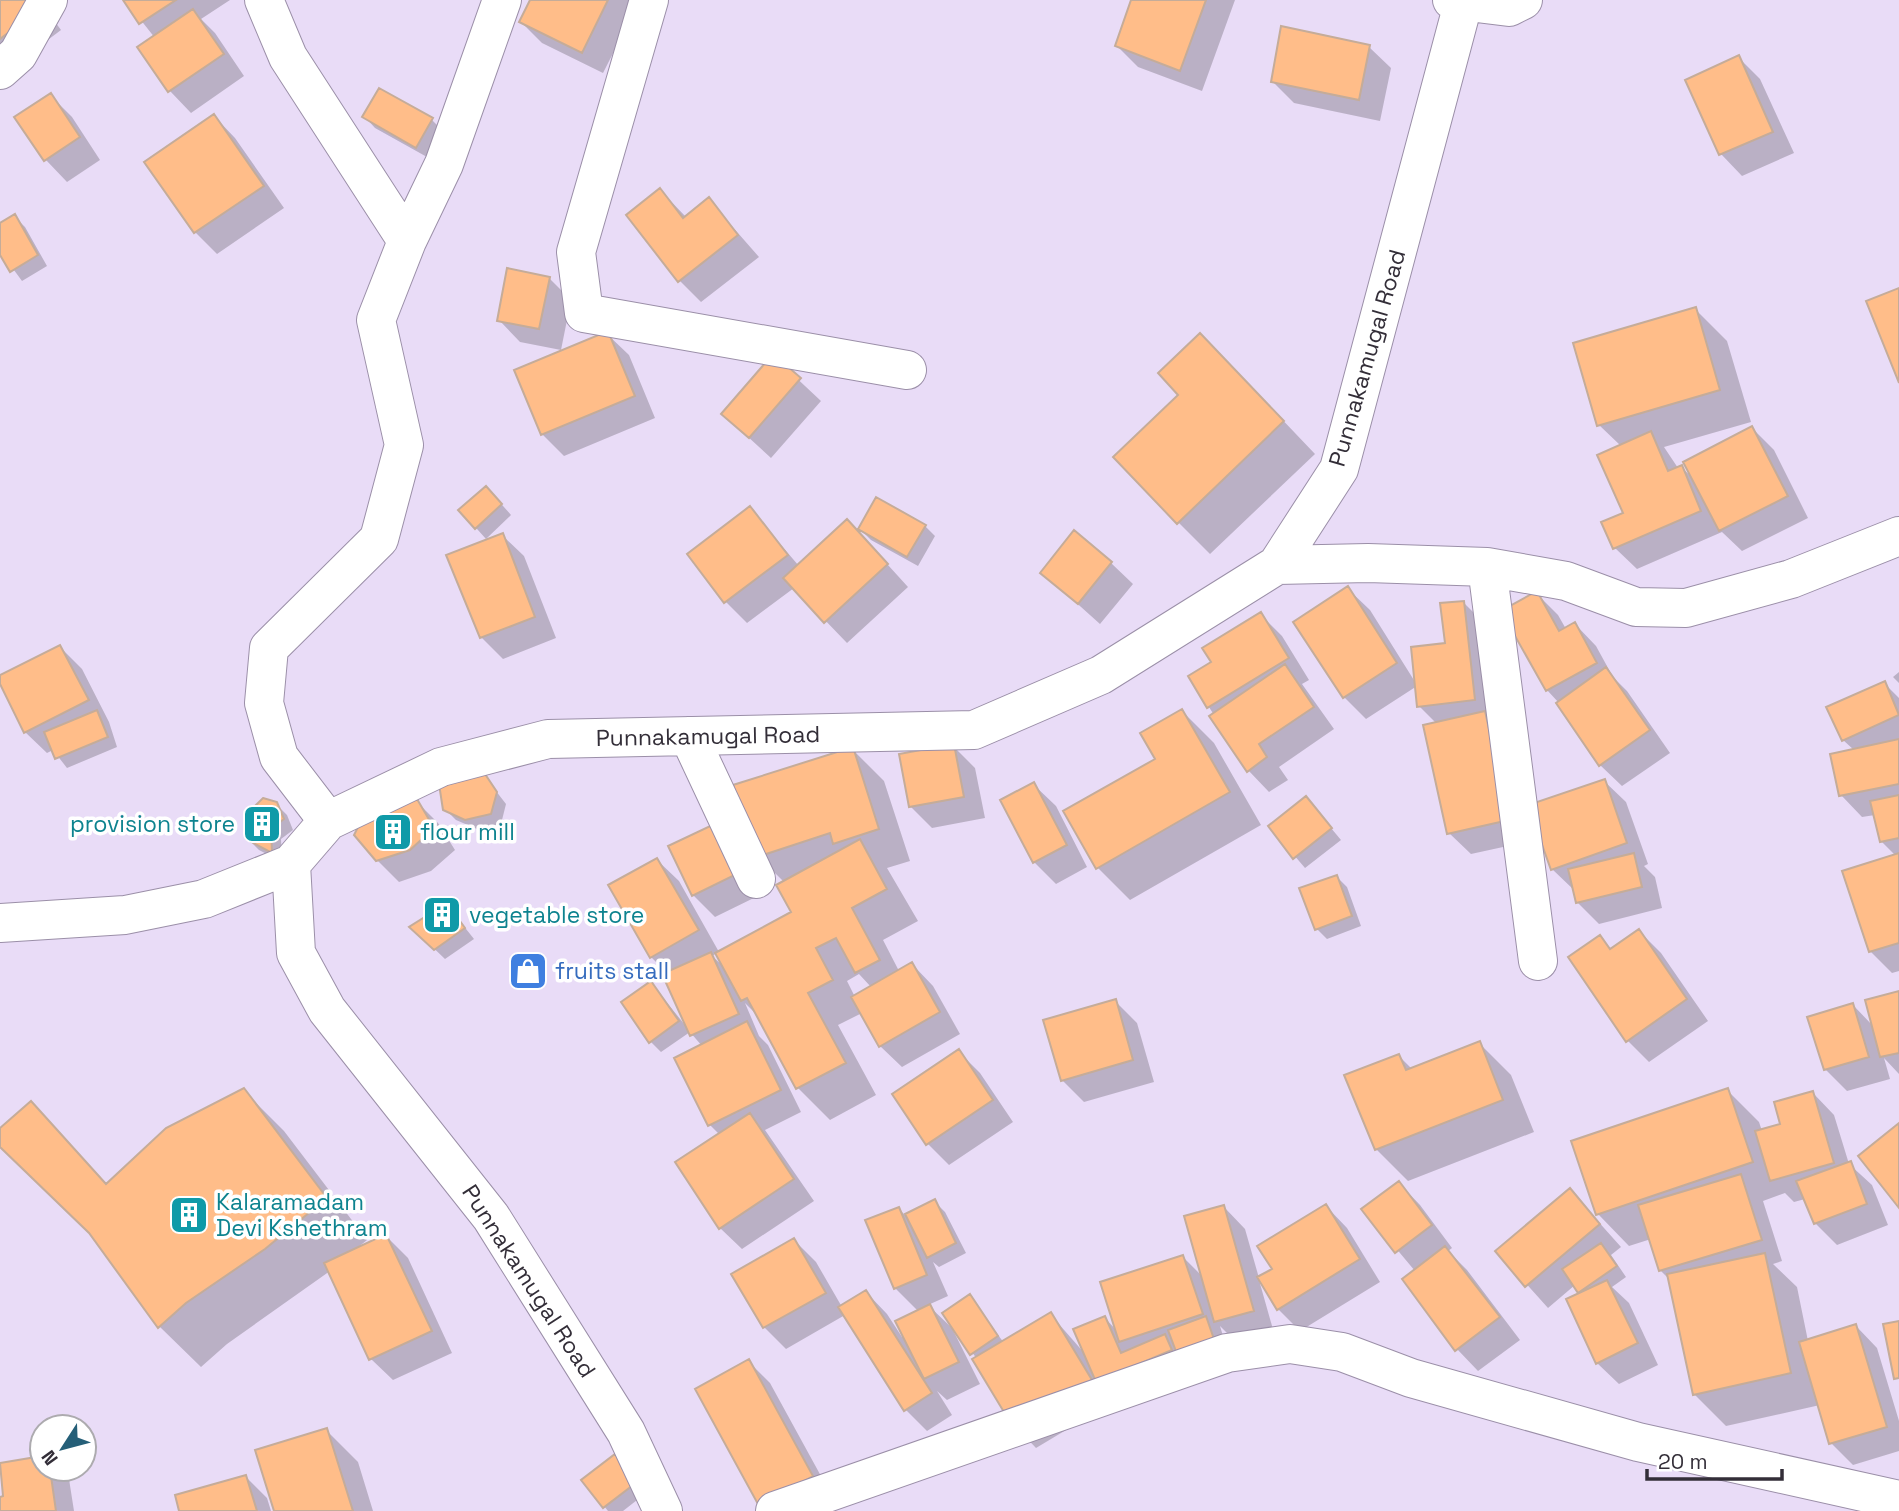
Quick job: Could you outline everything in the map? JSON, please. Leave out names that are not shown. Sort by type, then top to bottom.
[{"type":"street","points":[[0,70],[18,54],[48,0]]},
{"type":"street","points":[[264,0],[288,57],[407,241]]},
{"type":"street","points":[[328,821],[279,757],[264,703],[269,648],[379,539],[404,445],[376,320],[407,241],[444,164],[502,0]]},
{"type":"street","points":[[649,0],[576,252],[584,313],[907,370]]},
{"type":"street","points":[[1460,1],[1509,7],[1522,0]]},
{"type":"street","name":"Punnakamugal Road","points":[[663,1511],[626,1432],[491,1216],[327,1010],[296,953],[291,864],[328,821],[441,766],[548,739],[974,730],[1101,675],[1277,565],[1339,469],[1460,1]]},
{"type":"street","points":[[1277,565],[1368,563],[1487,567],[1566,581],[1636,607],[1686,608],[1791,579],[1899,536]]},
{"type":"street","points":[[1487,567],[1538,961]]},
{"type":"street","points":[[689,736],[756,879]]},
{"type":"street","points":[[0,923],[138,912],[204,898],[291,864]]},
{"type":"street","points":[[775,1511],[1227,1353],[1290,1344],[1342,1352],[1411,1378],[1638,1442],[1899,1500]]},
{"type":"building","points":[[0,0],[35,0],[41,8],[0,39]]},
{"type":"building","points":[[123,0],[176,0],[139,24]]},
{"type":"building","points":[[530,0],[608,0],[582,53],[519,22]]},
{"type":"building","points":[[1131,0],[1206,0],[1180,71],[1115,46]]},
{"type":"building","points":[[193,9],[224,54],[168,92],[137,47]]},
{"type":"building","points":[[1281,26],[1370,45],[1359,100],[1271,82]]},
{"type":"building","points":[[1739,55],[1773,132],[1719,155],[1685,80]]},
{"type":"building","points":[[379,88],[433,118],[416,148],[362,117]]},
{"type":"building","points":[[51,93],[80,137],[44,161],[14,117]]},
{"type":"building","points":[[214,114],[264,186],[194,233],[144,162]]},
{"type":"building","points":[[660,188],[683,218],[709,197],[738,235],[678,282],[626,215]]},
{"type":"building","points":[[15,214],[38,255],[10,272],[0,255],[0,223]]},
{"type":"building","points":[[507,268],[550,277],[539,329],[497,321]]},
{"type":"building","points":[[1899,288],[1899,383],[1866,301]]},
{"type":"building","points":[[1696,307],[1720,390],[1597,426],[1573,343]]},
{"type":"building","points":[[608,331],[635,396],[541,435],[514,370]]},
{"type":"building","points":[[1200,333],[1284,421],[1177,524],[1113,457],[1178,395],[1158,373]]},
{"type":"building","points":[[773,354],[801,378],[749,438],[721,414]]},
{"type":"building","points":[[1752,426],[1788,496],[1719,531],[1683,462]]},
{"type":"building","points":[[1651,431],[1668,471],[1682,465],[1701,511],[1613,549],[1601,522],[1623,513],[1597,455]]},
{"type":"building","points":[[486,486],[502,504],[475,529],[458,510]]},
{"type":"building","points":[[876,497],[926,525],[907,557],[858,529]]},
{"type":"building","points":[[750,506],[788,555],[724,603],[687,554]]},
{"type":"building","points":[[847,519],[888,564],[824,623],[783,578]]},
{"type":"building","points":[[1074,530],[1112,562],[1078,604],[1040,573]]},
{"type":"building","points":[[503,533],[535,617],[480,638],[446,555]]},
{"type":"building","points":[[1348,586],[1397,663],[1343,698],[1293,622]]},
{"type":"building","points":[[1537,591],[1559,631],[1575,622],[1597,663],[1546,691],[1501,611]]},
{"type":"building","points":[[1464,601],[1475,700],[1417,707],[1411,647],[1445,643],[1440,603]]},
{"type":"building","points":[[1261,612],[1289,658],[1207,708],[1188,676],[1211,662],[1202,648]]},
{"type":"building","points":[[60,645],[89,700],[24,733],[0,684],[0,675]]},
{"type":"building","points":[[1285,664],[1314,707],[1259,744],[1267,757],[1247,772],[1209,716]]},
{"type":"building","points":[[1606,667],[1650,730],[1599,766],[1556,703]]},
{"type":"building","points":[[1885,681],[1899,715],[1842,741],[1826,707]]},
{"type":"building","points":[[1182,709],[1230,792],[1096,869],[1063,811],[1155,759],[1140,733]]},
{"type":"building","points":[[97,710],[108,737],[55,759],[44,732]]},
{"type":"building","points":[[1485,711],[1509,820],[1447,834],[1423,725]]},
{"type":"building","points":[[1899,739],[1899,784],[1839,796],[1830,754]]},
{"type":"building","points":[[954,744],[964,797],[909,807],[899,754]]},
{"type":"building","points":[[853,747],[879,829],[833,844],[830,833],[757,857],[733,785]]},
{"type":"building","points":[[483,771],[497,792],[491,814],[465,820],[443,810],[439,784]]},
{"type":"building","points":[[1605,779],[1627,843],[1551,870],[1528,805]]},
{"type":"building","points":[[1034,782],[1067,845],[1033,863],[1000,800]]},
{"type":"building","points":[[1899,795],[1899,838],[1880,842],[1870,801]]},
{"type":"building","points":[[1306,796],[1332,828],[1293,859],[1268,826]]},
{"type":"building","name":"provision store","points":[[263,798],[277,802],[284,819],[271,829],[272,853],[246,839],[247,814]]},
{"type":"building","name":"flour mill","points":[[417,799],[434,828],[410,850],[376,861],[354,835],[364,815]]},
{"type":"building","points":[[725,819],[749,868],[692,896],[668,846]]},
{"type":"building","points":[[860,839],[887,889],[852,908],[880,960],[855,973],[836,938],[816,948],[833,980],[808,993],[846,1063],[796,1089],[747,998],[741,1001],[715,953],[791,912],[776,885]]},
{"type":"building","points":[[1634,853],[1642,887],[1576,903],[1568,869]]},
{"type":"building","points":[[1899,853],[1899,943],[1869,952],[1842,871]]},
{"type":"building","points":[[657,858],[699,930],[650,958],[608,885]]},
{"type":"building","points":[[1337,875],[1352,916],[1315,930],[1299,888]]},
{"type":"building","name":"vegetable store","points":[[447,903],[465,928],[434,950],[409,927]]},
{"type":"building","points":[[1639,929],[1687,999],[1626,1042],[1568,957],[1600,935],[1610,949]]},
{"type":"building","points":[[711,952],[739,1014],[690,1036],[662,974]]},
{"type":"building","points":[[912,962],[940,1012],[879,1047],[851,997]]},
{"type":"building","points":[[651,981],[679,1021],[649,1043],[621,1002]]},
{"type":"building","points":[[1899,991],[1899,1053],[1880,1057],[1865,1000]]},
{"type":"building","points":[[1116,999],[1133,1060],[1061,1081],[1043,1020]]},
{"type":"building","points":[[1853,1003],[1869,1057],[1824,1070],[1807,1017]]},
{"type":"building","points":[[747,1021],[781,1090],[708,1126],[674,1058]]},
{"type":"building","points":[[1480,1041],[1503,1100],[1375,1150],[1344,1075],[1399,1054],[1406,1070]]},
{"type":"building","points":[[959,1049],[993,1100],[926,1145],[892,1094]]},
{"type":"building","name":"Kalaramadam Devi Kshethram","points":[[244,1088],[327,1198],[265,1249],[186,1303],[158,1328],[89,1233],[0,1147],[0,1128],[31,1101],[106,1184],[166,1128]]},
{"type":"building","points":[[1728,1088],[1753,1162],[1596,1215],[1571,1141]]},
{"type":"building","points":[[1813,1091],[1834,1163],[1770,1181],[1755,1131],[1780,1124],[1774,1102]]},
{"type":"building","points":[[750,1113],[794,1179],[719,1229],[675,1162]]},
{"type":"building","points":[[1899,1123],[1899,1208],[1858,1156]]},
{"type":"building","points":[[1851,1161],[1867,1204],[1814,1224],[1796,1181]]},
{"type":"building","points":[[1741,1174],[1762,1240],[1659,1271],[1638,1205]]},
{"type":"building","points":[[1399,1181],[1432,1225],[1395,1253],[1361,1209]]},
{"type":"building","points":[[1570,1188],[1600,1224],[1525,1287],[1495,1251]]},
{"type":"building","points":[[935,1199],[956,1243],[927,1258],[905,1214]]},
{"type":"building","points":[[1326,1204],[1360,1259],[1277,1310],[1257,1277],[1272,1269],[1257,1246]]},
{"type":"building","points":[[1224,1205],[1254,1311],[1214,1322],[1184,1216]]},
{"type":"building","points":[[899,1207],[927,1275],[894,1289],[865,1220]]},
{"type":"building","points":[[386,1234],[432,1331],[369,1360],[324,1263]]},
{"type":"building","points":[[794,1238],[826,1293],[763,1328],[731,1274]]},
{"type":"building","points":[[1601,1243],[1617,1266],[1578,1293],[1562,1269]]},
{"type":"building","points":[[1445,1246],[1500,1317],[1455,1351],[1402,1279]]},
{"type":"building","points":[[1765,1253],[1791,1373],[1693,1395],[1667,1274]]},
{"type":"building","points":[[1183,1255],[1203,1314],[1119,1342],[1100,1282]]},
{"type":"building","points":[[1607,1280],[1638,1343],[1596,1364],[1566,1299]]},
{"type":"building","points":[[866,1290],[932,1393],[904,1411],[838,1307]]},
{"type":"building","points":[[970,1294],[998,1336],[970,1355],[942,1313]]},
{"type":"building","points":[[930,1304],[959,1362],[924,1379],[895,1321]]},
{"type":"building","points":[[1051,1312],[1092,1380],[1013,1427],[972,1359]]},
{"type":"building","points":[[1105,1316],[1121,1353],[1165,1334],[1172,1350],[1096,1382],[1073,1329]]},
{"type":"building","points":[[1206,1316],[1217,1348],[1180,1362],[1168,1330]]},
{"type":"building","points":[[1899,1321],[1899,1378],[1894,1379],[1883,1324]]},
{"type":"building","points":[[1856,1324],[1887,1427],[1829,1444],[1799,1342]]},
{"type":"building","points":[[749,1359],[813,1476],[759,1506],[695,1389]]},
{"type":"building","points":[[327,1428],[353,1511],[274,1511],[255,1450]]},
{"type":"building","points":[[615,1454],[637,1482],[603,1508],[581,1480]]},
{"type":"building","points":[[28,1458],[28,1483],[52,1483],[56,1511],[0,1511],[0,1497],[3,1496],[0,1463]]},
{"type":"building","points":[[246,1475],[257,1511],[179,1511],[175,1495]]},
{"type":"place","name":"provision store","points":[[262,824]]},
{"type":"place","name":"flour mill","points":[[393,832]]},
{"type":"place","name":"vegetable store","points":[[442,915]]},
{"type":"place","name":"fruits stall","points":[[528,971]]},
{"type":"place","name":"Kalaramadam Devi Kshethram","points":[[189,1215]]}]
